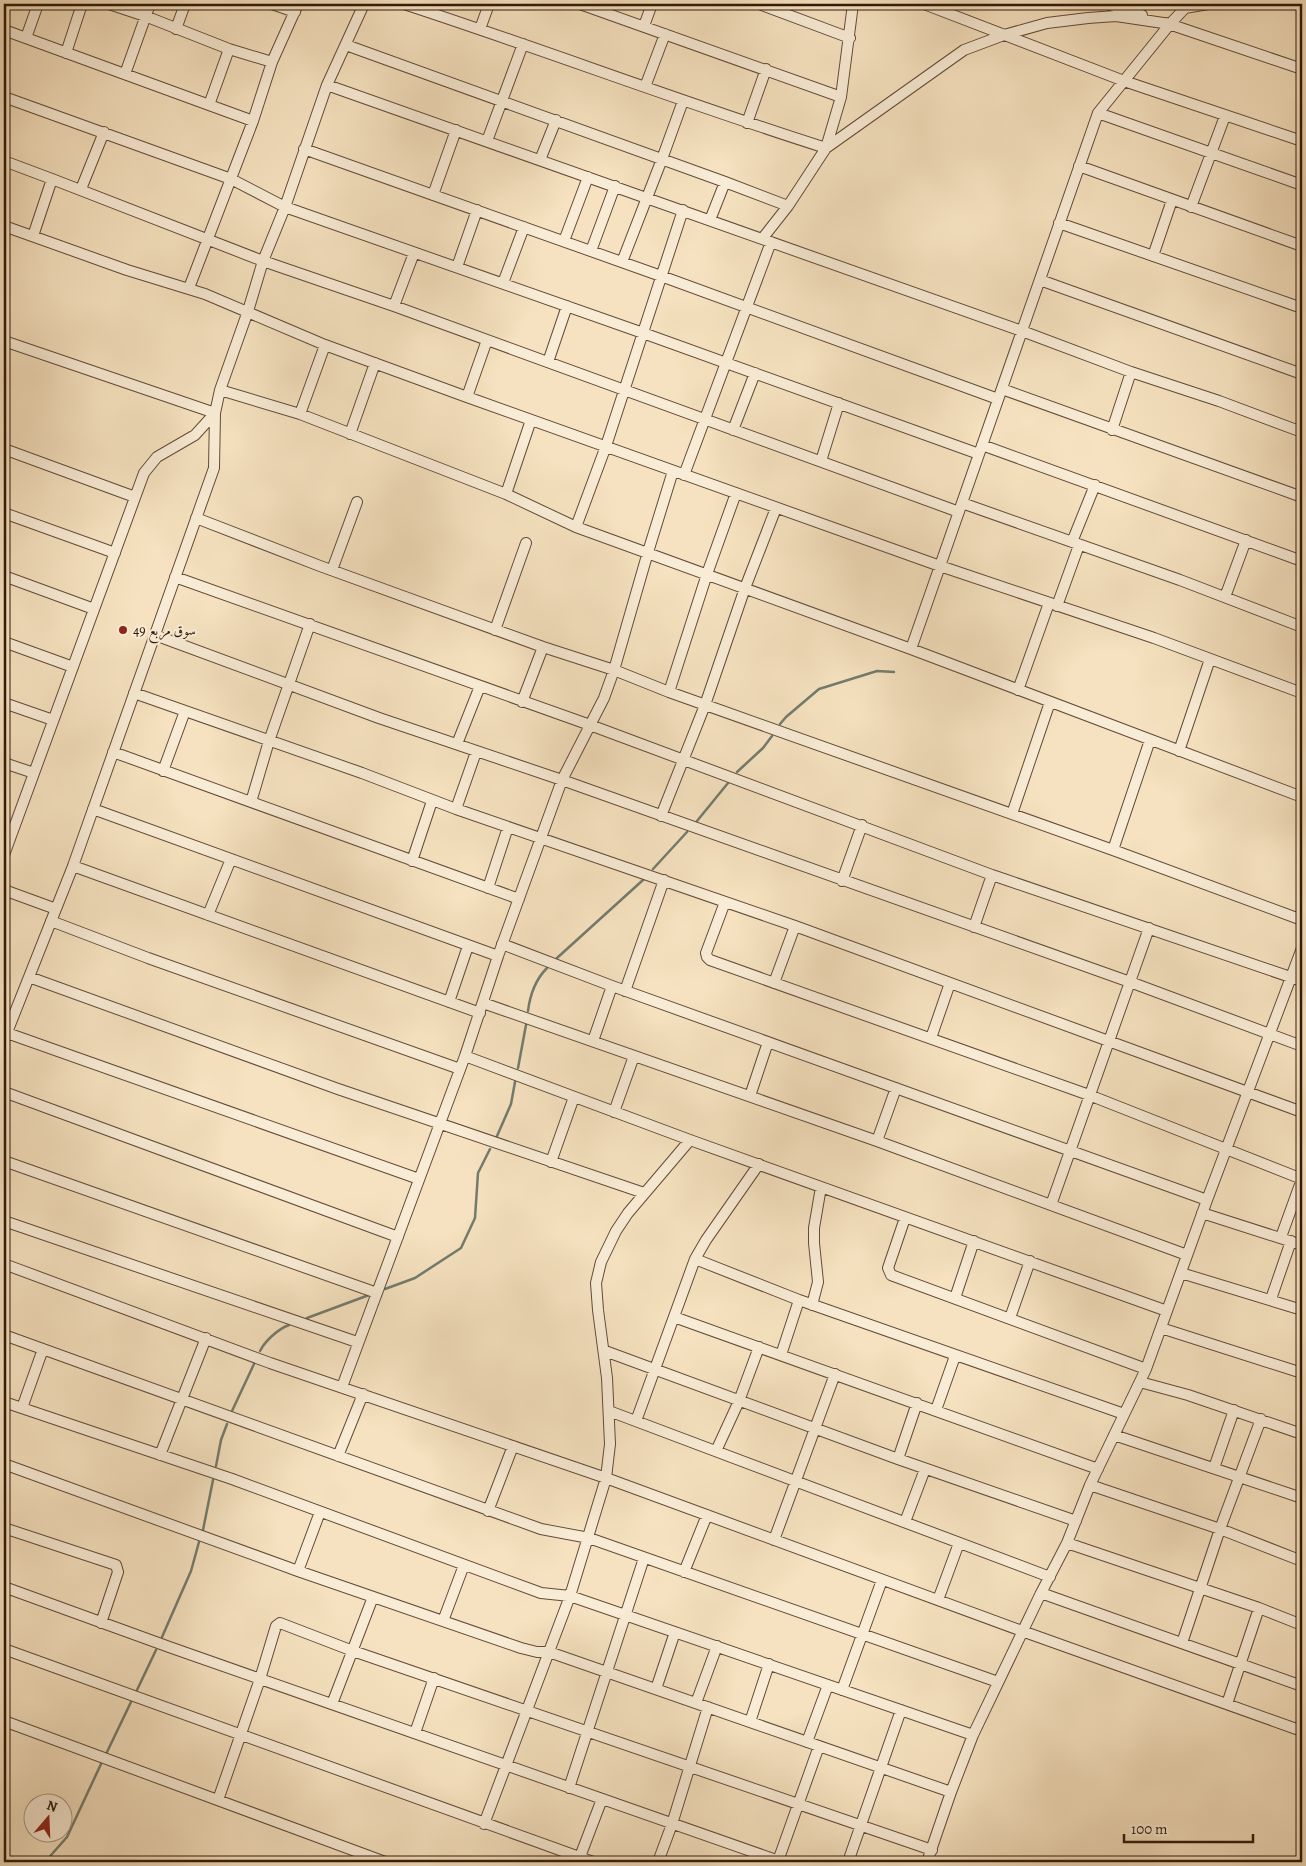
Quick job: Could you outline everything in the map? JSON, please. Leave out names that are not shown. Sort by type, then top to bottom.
[{"type":"street","points":[[26,38],[38,4]]},
{"type":"street","points":[[66,53],[82,4]]},
{"type":"street","points":[[109,4],[145,16],[228,49],[272,62]]},
{"type":"street","points":[[125,74],[150,4]]},
{"type":"street","points":[[176,28],[185,4]]},
{"type":"street","points":[[189,288],[253,121],[272,62],[296,8],[272,4]]},
{"type":"street","points":[[364,4],[327,85],[285,207],[263,261],[248,312],[220,390],[215,413],[214,468],[94,809],[5,1036],[419,1180]]},
{"type":"street","points":[[404,4],[682,101],[826,148]]},
{"type":"street","points":[[480,29],[489,4]]},
{"type":"street","points":[[580,4],[841,97]]},
{"type":"street","points":[[644,26],[652,4]]},
{"type":"street","points":[[759,4],[850,38]]},
{"type":"street","points":[[684,474],[747,307],[767,240],[826,148],[841,97],[854,4]]},
{"type":"street","points":[[924,4],[1124,81],[1302,141]]},
{"type":"street","points":[[1107,4],[1302,69]]},
{"type":"street","points":[[912,649],[1098,113],[1186,6],[1208,4]]},
{"type":"street","points":[[1294,4],[1302,5]]},
{"type":"street","points":[[826,148],[964,50],[1004,35],[1047,23],[1116,16],[1170,24]]},
{"type":"street","points":[[4,30],[253,121]]},
{"type":"street","points":[[645,87],[665,34]]},
{"type":"street","points":[[487,141],[522,44]]},
{"type":"street","points":[[346,45],[788,206]]},
{"type":"street","points":[[209,105],[228,49]]},
{"type":"street","points":[[747,123],[766,69]]},
{"type":"street","points":[[327,85],[1022,331],[1131,372],[1219,400],[1302,432]]},
{"type":"street","points":[[4,97],[231,179],[285,207],[839,403],[1095,484],[1302,561]]},
{"type":"street","points":[[622,262],[662,159],[682,101]]},
{"type":"street","points":[[1098,113],[1302,185]]},
{"type":"street","points":[[1191,207],[1225,116]]},
{"type":"street","points":[[540,160],[556,120]]},
{"type":"street","points":[[433,195],[456,130]]},
{"type":"street","points":[[81,189],[104,132]]},
{"type":"street","points":[[304,149],[747,307],[1000,394],[1112,430],[1302,497]]},
{"type":"street","points":[[4,161],[81,189],[263,261],[394,306],[733,430],[820,461],[1076,543],[1302,627]]},
{"type":"street","points":[[1079,166],[1302,246]]},
{"type":"street","points":[[564,242],[588,177]]},
{"type":"street","points":[[32,236],[52,179]]},
{"type":"street","points":[[710,220],[725,182]]},
{"type":"street","points":[[591,251],[615,186]]},
{"type":"street","points":[[1153,256],[1172,200]]},
{"type":"street","points":[[457,267],[477,210]]},
{"type":"street","points":[[576,527],[625,390],[683,210]]},
{"type":"street","points":[[1059,223],[1302,308]]},
{"type":"street","points":[[4,226],[127,270],[189,288],[325,345],[466,397],[1302,693]]},
{"type":"street","points":[[503,283],[524,227]]},
{"type":"street","points":[[394,306],[414,252]]},
{"type":"street","points":[[1040,280],[1302,374]]},
{"type":"street","points":[[548,362],[567,306]]},
{"type":"street","points":[[466,397],[487,340]]},
{"type":"street","points":[[4,341],[215,413]]},
{"type":"street","points":[[300,414],[325,345]]},
{"type":"street","points":[[350,434],[375,363]]},
{"type":"street","points":[[1112,430],[1131,372]]},
{"type":"street","points":[[733,430],[755,373]]},
{"type":"street","points":[[220,390],[300,414],[506,494],[576,527],[912,649],[1302,797]]},
{"type":"street","points":[[820,461],[839,403]]},
{"type":"street","points":[[4,855],[8,832],[34,773],[144,473],[157,457],[195,435],[215,413]]},
{"type":"street","points":[[506,494],[531,420]]},
{"type":"street","points":[[4,450],[135,496]]},
{"type":"street","points":[[342,1386],[465,1056],[502,944],[562,780],[604,698],[673,471]]},
{"type":"street","points":[[1018,690],[1076,543],[1095,484]]},
{"type":"street","points":[[669,692],[707,574],[736,493]]},
{"type":"street","points":[[332,570],[357,502]]},
{"type":"street","points":[[661,816],[706,705],[745,588],[776,508]]},
{"type":"street","points":[[4,513],[115,553]]},
{"type":"street","points":[[196,518],[495,630],[614,670],[669,692],[1302,920]]},
{"type":"street","points":[[1225,597],[1246,540]]},
{"type":"street","points":[[495,630],[526,543]]},
{"type":"street","points":[[4,576],[94,609]]},
{"type":"street","points":[[175,577],[590,725],[992,875],[1302,981]]},
{"type":"street","points":[[250,802],[269,740],[310,624]]},
{"type":"street","points":[[154,635],[379,718],[562,780],[1130,982],[1302,1046]]},
{"type":"street","points":[[4,642],[73,667]]},
{"type":"street","points":[[522,702],[543,647]]},
{"type":"street","points":[[1178,751],[1210,659]]},
{"type":"street","points":[[457,744],[480,686]]},
{"type":"street","points":[[134,693],[362,773],[456,810],[795,926],[1302,1112]]},
{"type":"street","points":[[1012,814],[1050,702]]},
{"type":"street","points":[[4,703],[53,720]]},
{"type":"street","points":[[163,771],[185,711]]},
{"type":"street","points":[[1112,850],[1150,740]]},
{"type":"street","points":[[113,752],[518,899]]},
{"type":"street","points":[[456,810],[476,752]]},
{"type":"street","points":[[4,763],[34,773]]},
{"type":"street","points":[[412,860],[432,801]]},
{"type":"street","points":[[94,809],[498,956]]},
{"type":"street","points":[[842,881],[862,825]]},
{"type":"street","points":[[488,888],[508,827]]},
{"type":"street","points":[[208,915],[231,859]]},
{"type":"street","points":[[73,866],[449,1002],[482,1008],[593,1041],[877,1141],[1187,1255]]},
{"type":"street","points":[[974,927],[992,875]]},
{"type":"street","points":[[625,991],[664,880]]},
{"type":"street","points":[[4,890],[56,909]]},
{"type":"street","points":[[725,902],[706,953],[710,960],[1089,1095],[1302,1179],[1281,1237]]},
{"type":"street","points":[[51,921],[148,958],[460,1069]]},
{"type":"street","points":[[774,983],[795,926]]},
{"type":"street","points":[[1051,1205],[1149,928]]},
{"type":"street","points":[[502,944],[625,991],[1207,1200]]},
{"type":"street","points":[[449,1002],[468,946]]},
{"type":"street","points":[[928,1862],[951,1792],[973,1735],[1022,1631],[1068,1543],[1090,1485],[1146,1369],[1247,1091],[1302,948]]},
{"type":"street","points":[[29,977],[440,1124],[644,1193]]},
{"type":"street","points":[[931,1038],[950,983]]},
{"type":"street","points":[[593,1041],[612,986]]},
{"type":"street","points":[[750,1096],[768,1042]]},
{"type":"street","points":[[465,1056],[690,1140],[1167,1311]]},
{"type":"street","points":[[614,1112],[634,1056]]},
{"type":"street","points":[[877,1141],[896,1088]]},
{"type":"street","points":[[4,1092],[398,1237]]},
{"type":"street","points":[[551,1162],[574,1097]]},
{"type":"street","points":[[484,1824],[570,1596],[606,1478],[610,1444],[609,1411],[605,1351],[598,1310],[596,1282],[601,1262],[616,1232],[644,1193],[690,1140]]},
{"type":"street","points":[[4,1161],[376,1293]]},
{"type":"street","points":[[636,1421],[695,1259],[759,1164]]},
{"type":"street","points":[[812,1305],[818,1282],[814,1228],[822,1187]]},
{"type":"street","points":[[1202,1213],[1302,1245]]},
{"type":"street","points":[[905,1218],[888,1272],[890,1275],[1146,1369]]},
{"type":"street","points":[[4,1222],[357,1342]]},
{"type":"street","points":[[954,1298],[974,1241]]},
{"type":"street","points":[[1271,1299],[1291,1241]]},
{"type":"street","points":[[695,1259],[812,1305],[1124,1414]]},
{"type":"street","points":[[1010,1318],[1030,1261]]},
{"type":"street","points":[[4,1264],[270,1363],[342,1386],[606,1478],[1022,1631],[1302,1731]]},
{"type":"street","points":[[1181,1273],[1302,1310]]},
{"type":"street","points":[[781,1355],[799,1300]]},
{"type":"street","points":[[674,1317],[1098,1469]]},
{"type":"street","points":[[1161,1328],[1302,1372]]},
{"type":"street","points":[[4,1335],[541,1530],[589,1538],[998,1682]]},
{"type":"street","points":[[160,1455],[206,1338]]},
{"type":"street","points":[[716,1451],[739,1401],[759,1347]]},
{"type":"street","points":[[22,1408],[43,1349]]},
{"type":"street","points":[[605,1351],[925,1469],[1076,1522]]},
{"type":"street","points":[[936,1410],[956,1356]]},
{"type":"street","points":[[774,1540],[834,1374]]},
{"type":"street","points":[[1140,1382],[1234,1410],[1302,1434]]},
{"type":"street","points":[[338,1456],[363,1394]]},
{"type":"street","points":[[4,1402],[160,1455],[541,1593],[570,1596],[973,1735]]},
{"type":"street","points":[[898,1459],[917,1403]]},
{"type":"street","points":[[1214,1468],[1234,1410]]},
{"type":"street","points":[[609,1411],[1050,1577]]},
{"type":"street","points":[[1182,1643],[1220,1529],[1261,1419]]},
{"type":"street","points":[[1114,1435],[1302,1498]]},
{"type":"street","points":[[488,1511],[513,1446]]},
{"type":"street","points":[[4,1464],[373,1597],[521,1648],[537,1652],[548,1652],[951,1792]]},
{"type":"street","points":[[905,1522],[925,1469]]},
{"type":"street","points":[[1090,1485],[1220,1529],[1302,1561]]},
{"type":"street","points":[[298,1571],[320,1512]]},
{"type":"street","points":[[684,1572],[707,1515]]},
{"type":"street","points":[[4,1528],[116,1565],[118,1572],[101,1623]]},
{"type":"street","points":[[938,1600],[959,1543]]},
{"type":"street","points":[[1068,1543],[1259,1608],[1302,1625]]},
{"type":"street","points":[[570,1788],[644,1558]]},
{"type":"street","points":[[443,1621],[464,1565]]},
{"type":"street","points":[[842,1690],[882,1580]]},
{"type":"street","points":[[4,1587],[672,1824],[766,1860],[780,1862],[819,1746]]},
{"type":"street","points":[[1041,1593],[1302,1686]]},
{"type":"street","points":[[332,1704],[373,1597]]},
{"type":"street","points":[[1227,1704],[1259,1608]]},
{"type":"street","points":[[218,1800],[260,1679],[276,1626],[280,1623],[352,1651],[932,1850]]},
{"type":"street","points":[[656,1689],[675,1632]]},
{"type":"street","points":[[696,1703],[717,1646]]},
{"type":"street","points":[[4,1649],[241,1734],[579,1860],[593,1862]]},
{"type":"street","points":[[750,1722],[769,1664]]},
{"type":"street","points":[[415,1733],[434,1678]]},
{"type":"street","points":[[807,1742],[828,1685]]},
{"type":"street","points":[[658,1862],[672,1824],[708,1707]]},
{"type":"street","points":[[848,1862],[901,1710]]},
{"type":"street","points":[[4,1721],[385,1862]]},
{"type":"street","points":[[579,1860],[602,1799]]},
{"type":"waterway","points":[[780,724],[819,689],[877,671],[894,672]]},
{"type":"waterway","points":[[737,772],[763,748],[772,736]]},
{"type":"waterway","points":[[697,821],[728,783]]},
{"type":"waterway","points":[[653,869],[687,832]]},
{"type":"waterway","points":[[557,958],[643,880]]},
{"type":"waterway","points":[[528,1011],[534,988],[547,968]]},
{"type":"waterway","points":[[518,1068],[526,1025]]},
{"type":"waterway","points":[[497,1136],[511,1104],[515,1082]]},
{"type":"waterway","points":[[385,1289],[415,1278],[461,1248],[475,1218],[478,1173],[490,1149]]},
{"type":"waterway","points":[[307,1318],[369,1295]]},
{"type":"waterway","points":[[260,1351],[272,1336],[289,1325]]},
{"type":"waterway","points":[[232,1411],[254,1364]]},
{"type":"waterway","points":[[216,1466],[221,1440],[227,1424]]},
{"type":"waterway","points":[[203,1530],[213,1480]]},
{"type":"waterway","points":[[162,1637],[191,1571],[199,1542]]},
{"type":"waterway","points":[[137,1690],[156,1650]]},
{"type":"waterway","points":[[107,1752],[131,1702]]},
{"type":"waterway","points":[[45,1862],[67,1837],[101,1764]]},
{"type":"place","name":"سوق مربع 49","points":[[123,630]]}]
